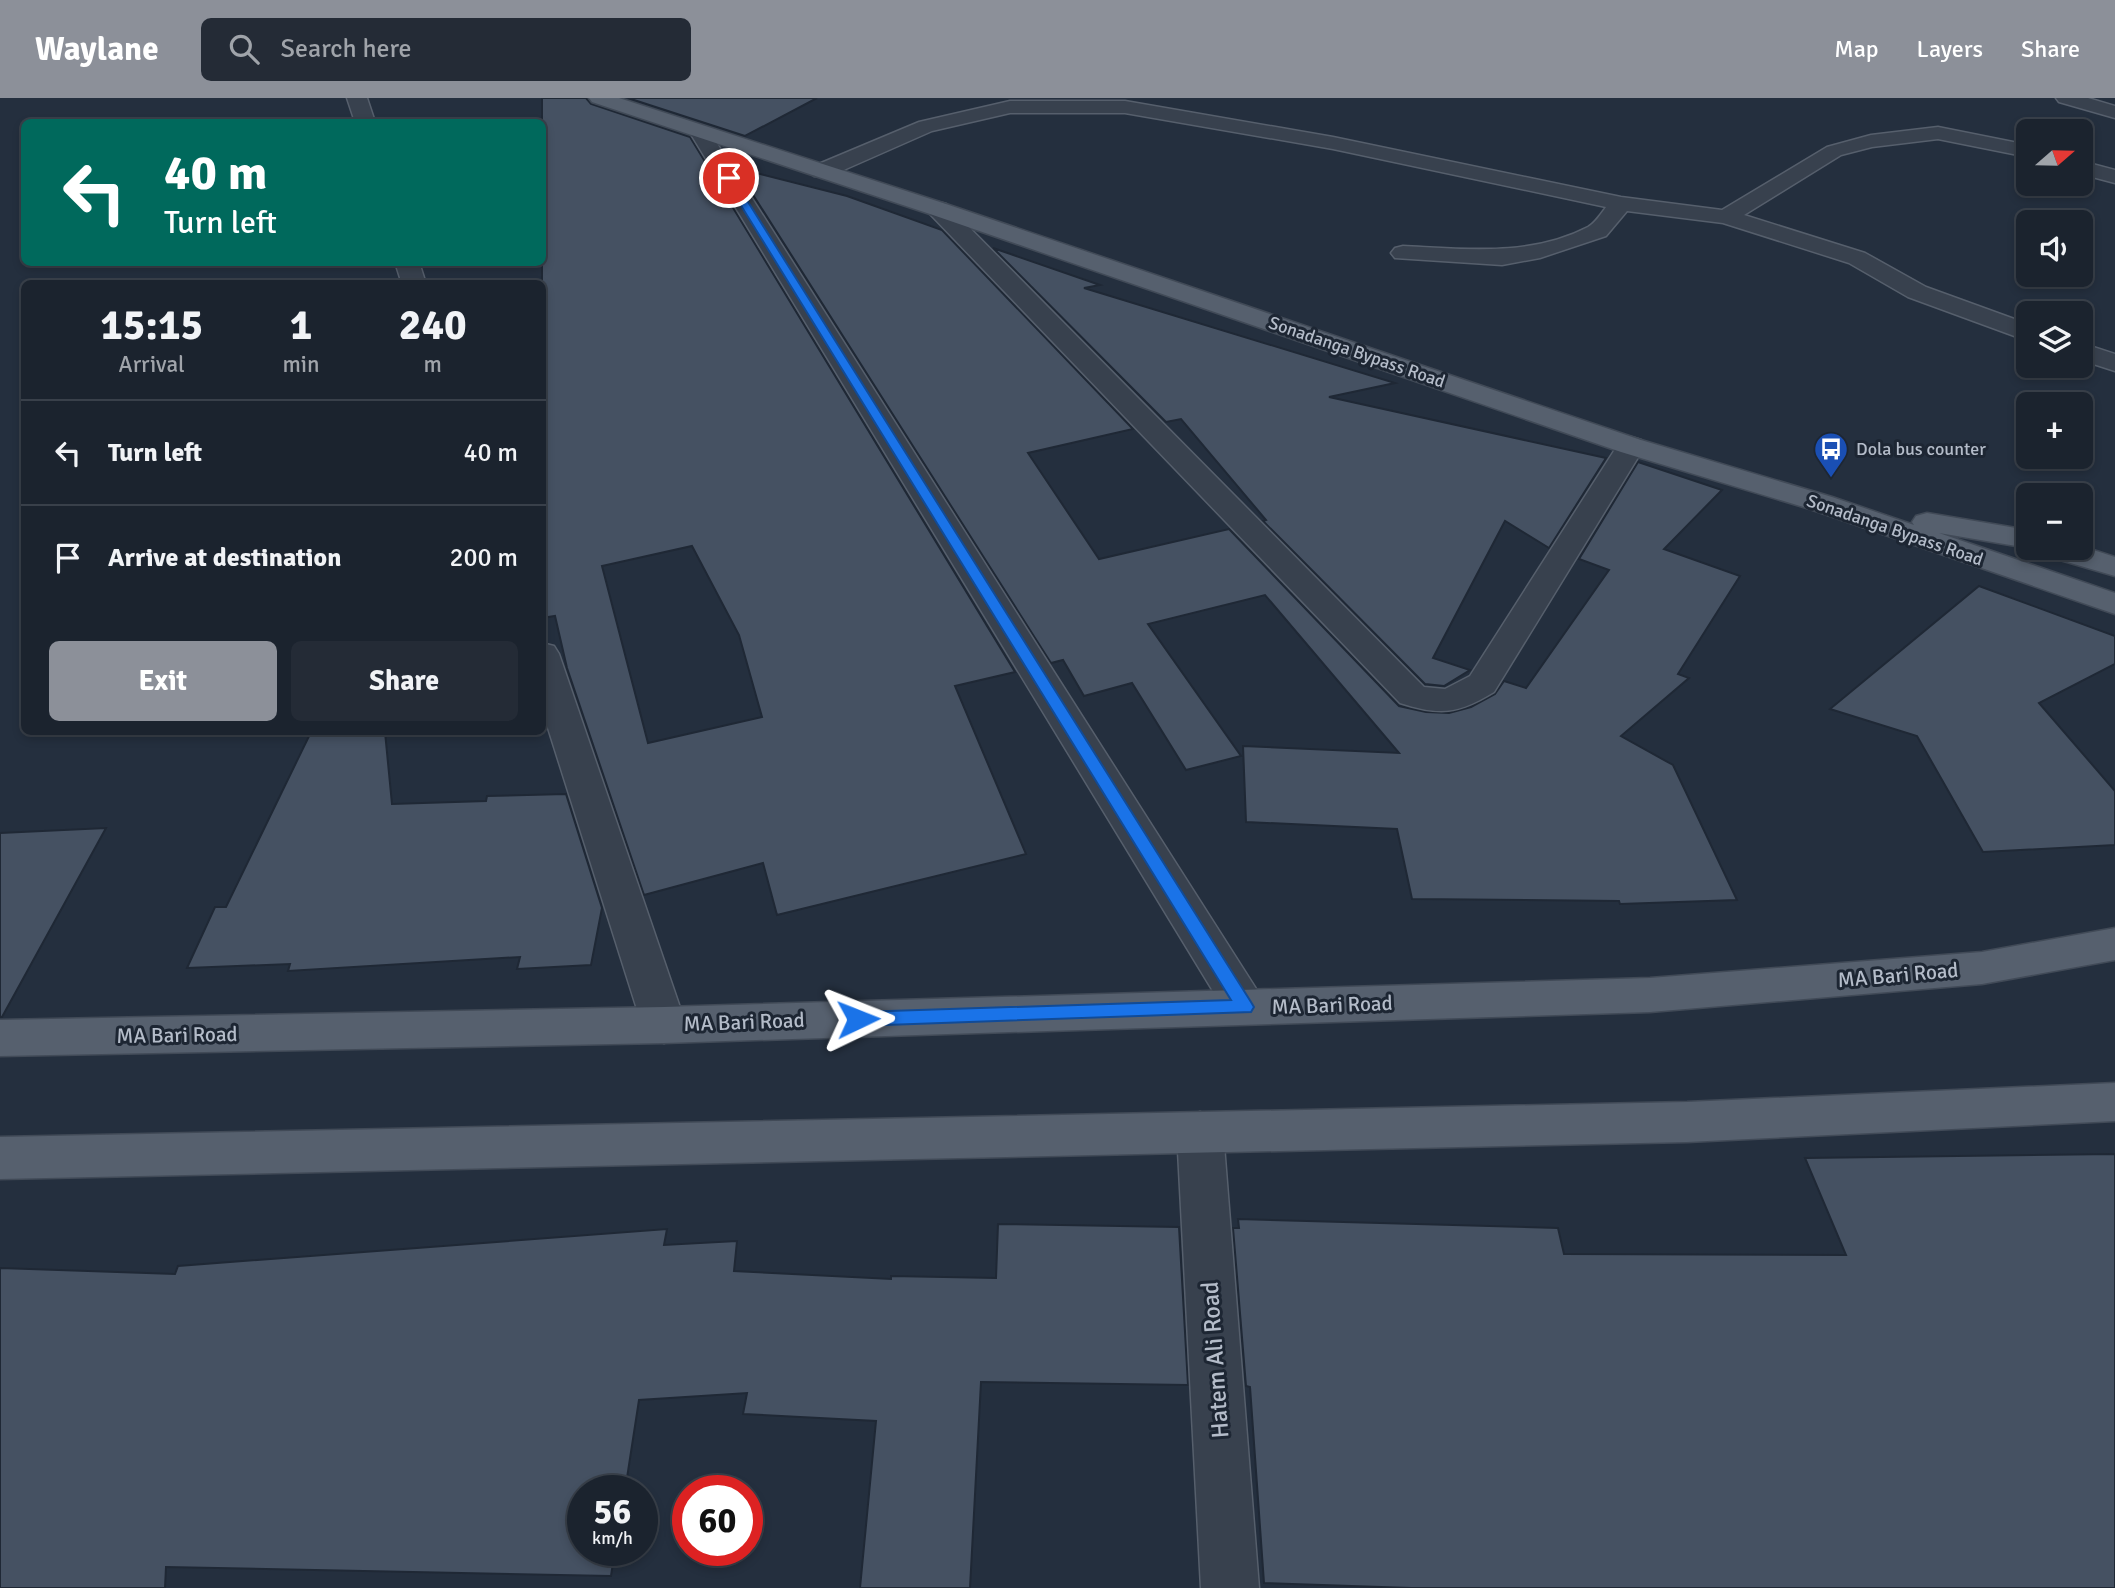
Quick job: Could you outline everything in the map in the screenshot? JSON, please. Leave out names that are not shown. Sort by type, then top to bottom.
[{"type":"main road","name":"Sonadanga Bypass Road","points":[[599,98],[938,209],[1631,446],[1821,503],[2115,604]]},
{"type":"main road","points":[[1821,503],[2016,538]]},
{"type":"main road","points":[[2093,560],[2115,567]]},
{"type":"main road","name":"MA Bari Road","points":[[0,1038],[664,1025],[1650,995],[1982,968],[2115,944]]},
{"type":"main road","points":[[0,1157],[1687,1122],[2115,1101]]},
{"type":"street","points":[[357,98],[364,119]]},
{"type":"street","points":[[2066,98],[2115,112]]},
{"type":"street","points":[[822,171],[926,126],[1010,107],[1125,107],[1333,143],[1621,204],[1726,217],[1857,258],[1917,292],[2016,329]]},
{"type":"street","points":[[699,131],[1245,1007]]},
{"type":"street","points":[[1726,217],[1834,151],[1871,141],[1938,133],[2016,149]]},
{"type":"street","points":[[2093,171],[2115,177]]},
{"type":"street","points":[[1403,253],[1502,258],[1540,251],[1598,231],[1621,204]]},
{"type":"street","points":[[938,209],[1412,695],[1433,702],[1454,701],[1482,684],[1631,446]]},
{"type":"street","points":[[2093,355],[2115,363]]},
{"type":"street","points":[[546,666],[664,1025]]},
{"type":"street","name":"Hatem Ali Road","points":[[1200,1132],[1230,1588]]},
{"type":"building","points":[[542,98],[586,98],[591,104],[690,137],[1015,672],[955,686],[1026,854],[777,915],[763,863],[644,895],[567,668],[555,616],[546,617],[546,280],[542,280],[542,266],[546,266],[546,119],[542,119]],"holes":[[[692,546],[739,635],[762,717],[648,743],[602,566]]]},
{"type":"building","points":[[628,98],[817,98],[745,136]]},
{"type":"building","points":[[736,168],[847,196],[942,230],[1133,429],[1028,453],[1099,559],[1229,529],[1399,706],[1426,712],[1449,713],[1471,707],[1495,694],[1504,681],[1526,688],[1609,570],[1579,559],[1638,462],[1722,490],[1664,549],[1740,576],[1678,674],[1689,678],[1621,736],[1673,765],[1737,900],[1620,904],[1619,901],[1412,899],[1397,829],[1246,822],[1243,746],[1399,753],[1265,595],[1148,624],[1241,756],[1186,770],[1132,683],[1084,696],[1063,660],[1051,663]]},
{"type":"building","points":[[993,248],[1100,285],[1084,288],[1395,383],[1329,397],[1606,458],[1549,548],[1505,521],[1433,658],[1470,670],[1444,686],[1425,684],[1263,521],[1266,520],[1181,419],[1166,422]]},
{"type":"building","points":[[1979,586],[2115,636],[2115,664],[2039,703],[2115,791],[2115,845],[1983,852],[1917,736],[1830,709]]},
{"type":"building","points":[[310,735],[385,735],[392,804],[486,801],[487,796],[566,794],[602,908],[591,965],[517,969],[520,957],[288,971],[290,964],[187,968],[215,907],[226,907]]},
{"type":"building","points":[[106,828],[2,1017],[0,1017],[0,833]]},
{"type":"building","points":[[2115,1154],[2115,1588],[1411,1588],[1264,1583],[1250,1387],[1246,1386],[1233,1228],[1239,1228],[1238,1219],[1558,1228],[1564,1254],[1846,1255],[1805,1158]]},
{"type":"building","points":[[998,1224],[1179,1227],[1188,1385],[981,1382],[970,1588],[860,1588],[876,1421],[743,1414],[747,1393],[639,1400],[627,1475],[567,1475],[567,1566],[613,1566],[611,1576],[166,1567],[165,1588],[0,1588],[0,1268],[175,1274],[178,1266],[667,1229],[664,1245],[737,1241],[734,1271],[891,1279],[891,1276],[996,1278]]},
{"type":"place","name":"Dola bus counter","points":[[1831,479]]},
{"type":"route","points":[[729,178],[1245,1007],[858,1019]]}]
